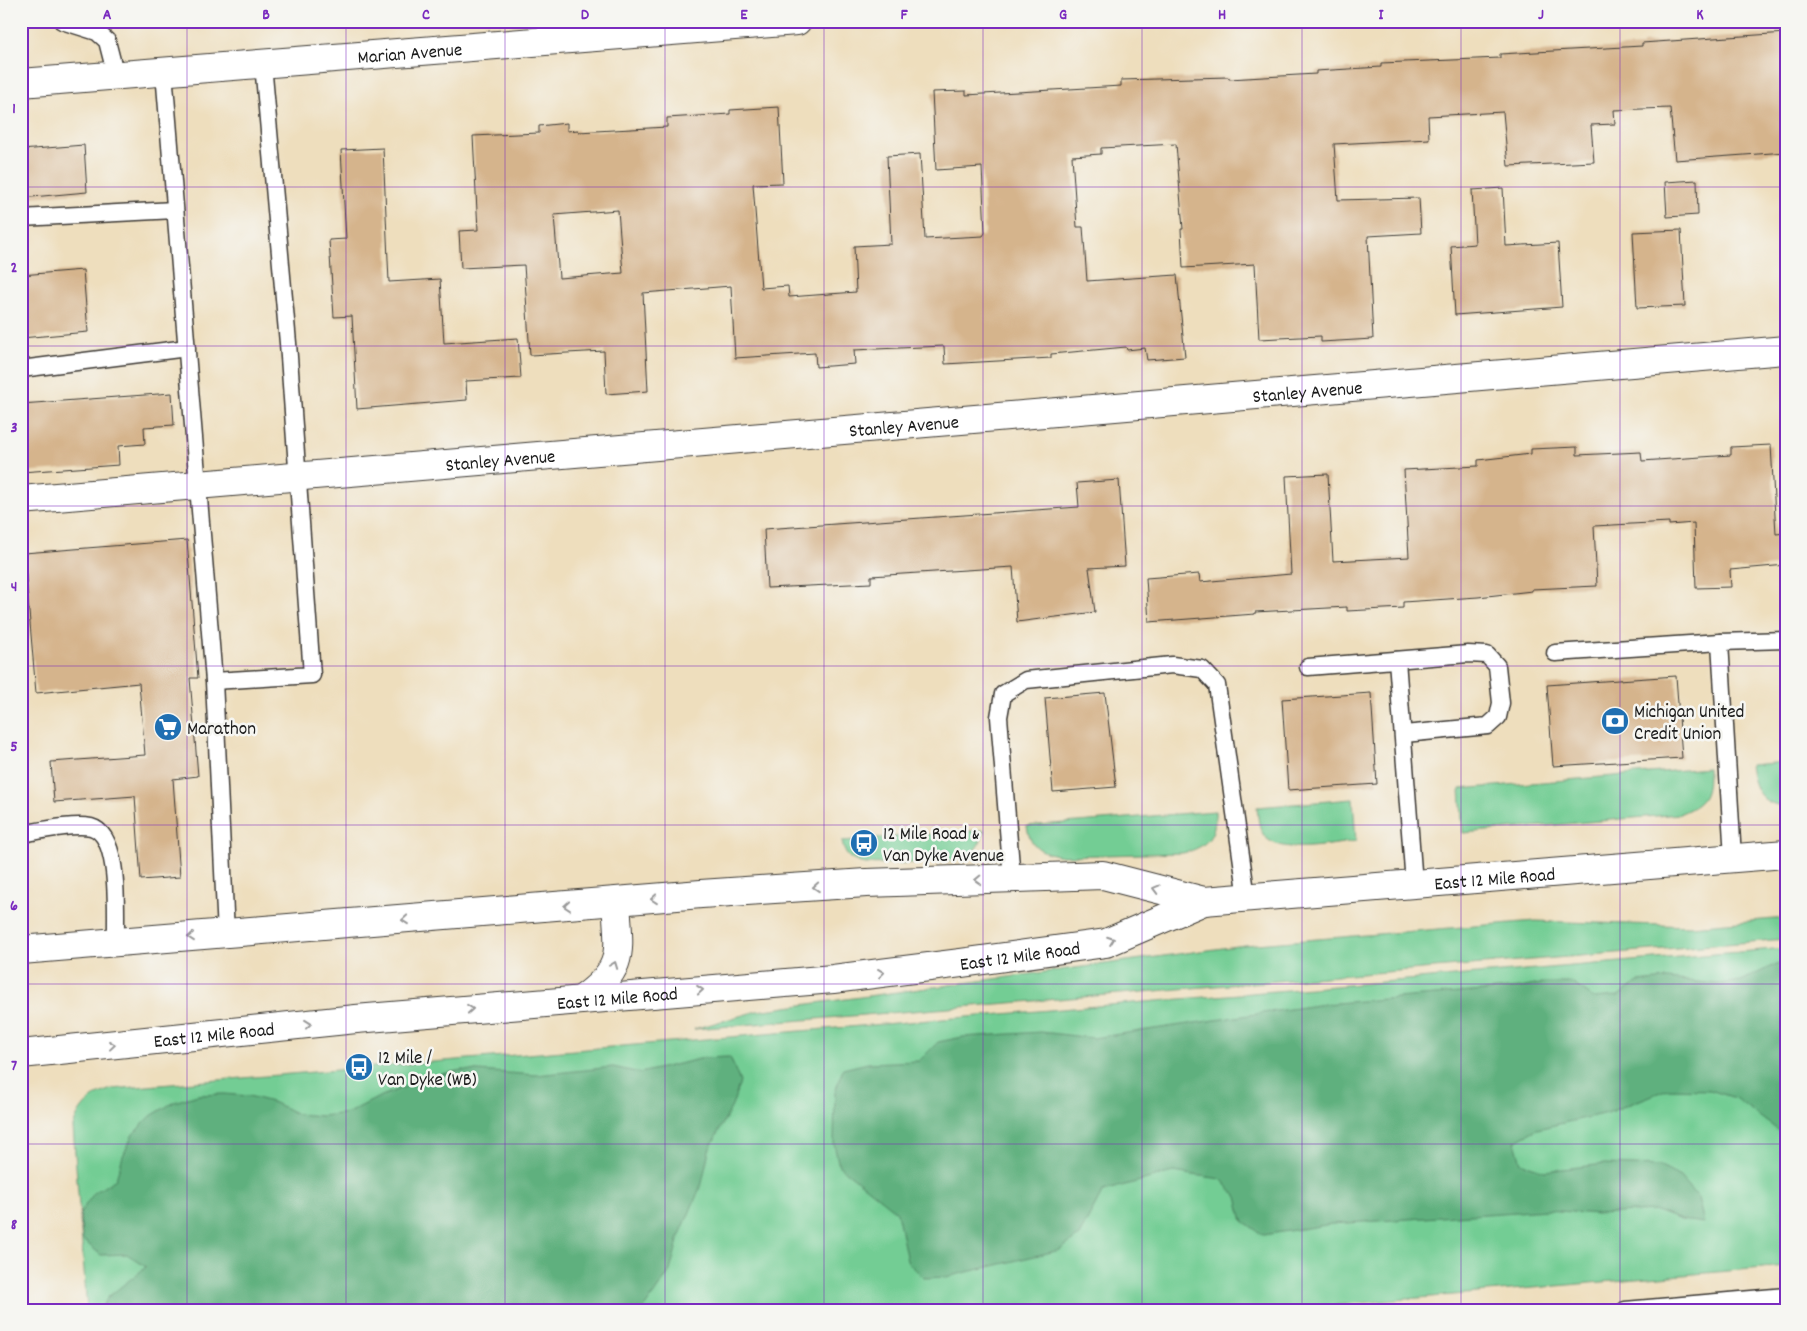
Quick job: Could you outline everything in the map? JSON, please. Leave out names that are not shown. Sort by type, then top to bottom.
[{"type":"main road","name":"Marian Avenue","points":[[21,83],[798,21]]},
{"type":"main road","name":"Stanley Avenue","points":[[21,500],[1786,350]]},
{"type":"main road","name":"East 12 Mile Road","points":[[21,950],[866,883],[1103,875],[1204,901],[1786,854]]},
{"type":"main road","name":"East 12 Mile Road","points":[[21,1054],[356,1019],[833,979],[1106,943],[1204,901]]},
{"type":"main road","points":[[581,1000],[601,986],[613,971],[619,951],[616,902]]},
{"type":"lane","points":[[62,21],[97,32],[107,41],[116,76]]},
{"type":"lane","points":[[214,681],[312,675],[296,477],[288,343],[263,64]]},
{"type":"lane","points":[[164,72],[214,681],[226,934]]},
{"type":"lane","points":[[21,218],[175,210]]},
{"type":"lane","points":[[21,368],[187,348]]},
{"type":"lane","points":[[1555,652],[1786,640]]},
{"type":"lane","points":[[1720,642],[1733,858]]},
{"type":"lane","points":[[1308,667],[1468,654],[1487,655],[1497,666],[1501,702],[1498,717],[1488,726],[1404,734]]},
{"type":"lane","points":[[1397,660],[1414,884]]},
{"type":"lane","points":[[1012,879],[1006,823],[999,717],[1003,694],[1026,680],[1172,665],[1202,669],[1217,685],[1247,898]]},
{"type":"lane","points":[[21,834],[48,829],[90,827],[101,832],[109,846],[113,861],[116,943]]},
{"type":"lane","points":[[1625,1310],[1786,1296]]},
{"type":"green space","points":[[1786,762],[1786,806],[1770,802],[1759,794],[1753,781],[1750,765]]},
{"type":"green space","points":[[1708,768],[1704,797],[1695,806],[1679,814],[1463,833],[1460,789]]},
{"type":"green space","points":[[1353,799],[1356,841],[1306,847],[1280,845],[1270,841],[1263,834],[1258,820],[1257,807]]},
{"type":"green space","points":[[1215,811],[1214,827],[1209,839],[1199,847],[1183,853],[1056,855],[1043,851],[1034,844],[1027,826]]},
{"type":"green space","points":[[984,830],[978,846],[969,855],[946,861],[865,864],[856,861],[846,854],[842,841]]},
{"type":"green space","points":[[1786,918],[1786,939],[694,1029],[757,1011],[1245,945],[1535,921],[1691,926]]},
{"type":"green space","points":[[1786,948],[1786,1266],[1281,1310],[87,1310],[73,1127],[79,1113],[87,1102],[112,1089]]},
{"type":"green space","points":[[1783,961],[1786,965],[1786,1130],[1779,1131],[1735,1098],[1710,1090],[1668,1089],[1607,1113],[1537,1129],[1515,1141],[1521,1163],[1545,1171],[1605,1164],[1659,1166],[1680,1177],[1698,1198],[1704,1223],[1681,1220],[1656,1211],[1597,1214],[1547,1210],[1332,1224],[1263,1235],[1243,1221],[1237,1197],[1221,1179],[1173,1172],[1103,1191],[1079,1236],[1060,1250],[946,1277],[924,1278],[907,1261],[897,1212],[839,1166],[834,1144],[835,1092],[843,1069],[868,1063],[919,1061],[938,1042],[963,1037],[1041,1032],[1093,1038],[1324,1004],[1520,988],[1545,983],[1572,983],[1594,998],[1618,996],[1638,982],[1667,979],[1718,984],[1741,981]]},
{"type":"green space","points":[[730,1057],[740,1082],[732,1106],[709,1150],[702,1183],[679,1237],[670,1271],[643,1310],[101,1310],[108,1297],[146,1267],[127,1254],[101,1255],[82,1239],[80,1213],[94,1193],[116,1179],[123,1156],[133,1134],[151,1116],[174,1102],[198,1095],[224,1094],[249,1096],[275,1103],[297,1114],[322,1116],[348,1113],[379,1097],[436,1075],[462,1070],[537,1075],[613,1067],[640,1073],[704,1058]]},
{"type":"building","points":[[1786,33],[1786,152],[1675,160],[1670,108],[1614,110],[1615,124],[1591,125],[1594,162],[1508,166],[1503,112],[1428,116],[1429,139],[1334,144],[1338,200],[1419,198],[1421,233],[1368,236],[1373,339],[1321,342],[1321,336],[1259,339],[1255,264],[1183,268],[1181,229],[1183,229],[1176,144],[1101,148],[1101,154],[1072,156],[1077,227],[1083,227],[1087,281],[1177,275],[1185,357],[1147,360],[1145,348],[1127,350],[1126,347],[1051,354],[1051,358],[945,364],[944,346],[854,350],[855,364],[816,367],[815,353],[735,358],[731,286],[643,293],[648,391],[606,394],[604,351],[530,355],[524,265],[461,268],[459,231],[478,230],[473,136],[539,133],[539,126],[567,123],[567,131],[578,130],[578,132],[667,127],[667,118],[730,114],[730,110],[779,107],[783,183],[753,184],[761,288],[788,286],[789,297],[856,292],[854,246],[891,244],[887,156],[920,154],[925,239],[983,236],[985,233],[982,167],[936,170],[932,92],[966,91],[966,95],[1121,86],[1121,80],[1228,77],[1229,79],[1316,74],[1316,71],[1381,67],[1381,63],[1500,58],[1500,54],[1642,46],[1642,43]],"holes":[[[618,210],[623,273],[559,278],[554,215]]]},
{"type":"building","points":[[84,145],[87,192],[21,198],[21,150]]},
{"type":"building","points":[[383,148],[389,282],[440,279],[444,343],[518,338],[521,378],[466,381],[467,400],[357,409],[352,316],[334,317],[329,240],[346,239],[341,150]]},
{"type":"building","points":[[1697,180],[1698,215],[1667,217],[1665,182]]},
{"type":"building","points":[[1503,188],[1506,246],[1558,243],[1562,307],[1455,315],[1451,246],[1475,244],[1472,190]]},
{"type":"building","points":[[1681,230],[1685,306],[1637,308],[1633,232]]},
{"type":"building","points":[[83,270],[88,332],[21,338],[21,275]]},
{"type":"building","points":[[172,393],[174,425],[144,427],[145,444],[118,446],[119,465],[21,472],[21,404]]},
{"type":"building","points":[[1771,445],[1776,534],[1786,533],[1786,565],[1730,570],[1731,587],[1696,588],[1694,523],[1669,525],[1669,522],[1594,526],[1597,586],[1532,589],[1532,591],[1478,597],[1403,602],[1403,608],[1347,611],[1347,607],[1255,612],[1255,614],[1149,622],[1146,578],[1199,574],[1200,582],[1291,574],[1286,476],[1328,474],[1333,561],[1409,557],[1404,470],[1478,466],[1478,460],[1531,454],[1531,449],[1577,447],[1577,455],[1641,452],[1642,461],[1731,455],[1731,447]]},
{"type":"building","points":[[1119,480],[1125,566],[1089,568],[1095,612],[1017,622],[1013,567],[871,576],[871,583],[767,588],[764,529],[1079,507],[1077,483]]},
{"type":"building","points":[[187,540],[198,678],[190,678],[198,776],[173,779],[180,877],[141,880],[135,796],[54,802],[51,762],[145,755],[139,683],[36,693],[24,553]]},
{"type":"building","name":"Michigan United Credit Union","points":[[1676,676],[1682,758],[1553,766],[1547,685]]},
{"type":"building","points":[[1105,693],[1116,787],[1053,792],[1045,698]]},
{"type":"building","points":[[1371,693],[1377,784],[1288,790],[1282,699]]},
{"type":"place","name":"Michigan United Credit Union","points":[[1615,721]]},
{"type":"place","name":"Marathon","points":[[168,727]]},
{"type":"place","name":"12 Mile Road & Van Dyke Avenue","points":[[864,843]]},
{"type":"place","name":"12 Mile / Van Dyke (WB)","points":[[359,1067]]}]
